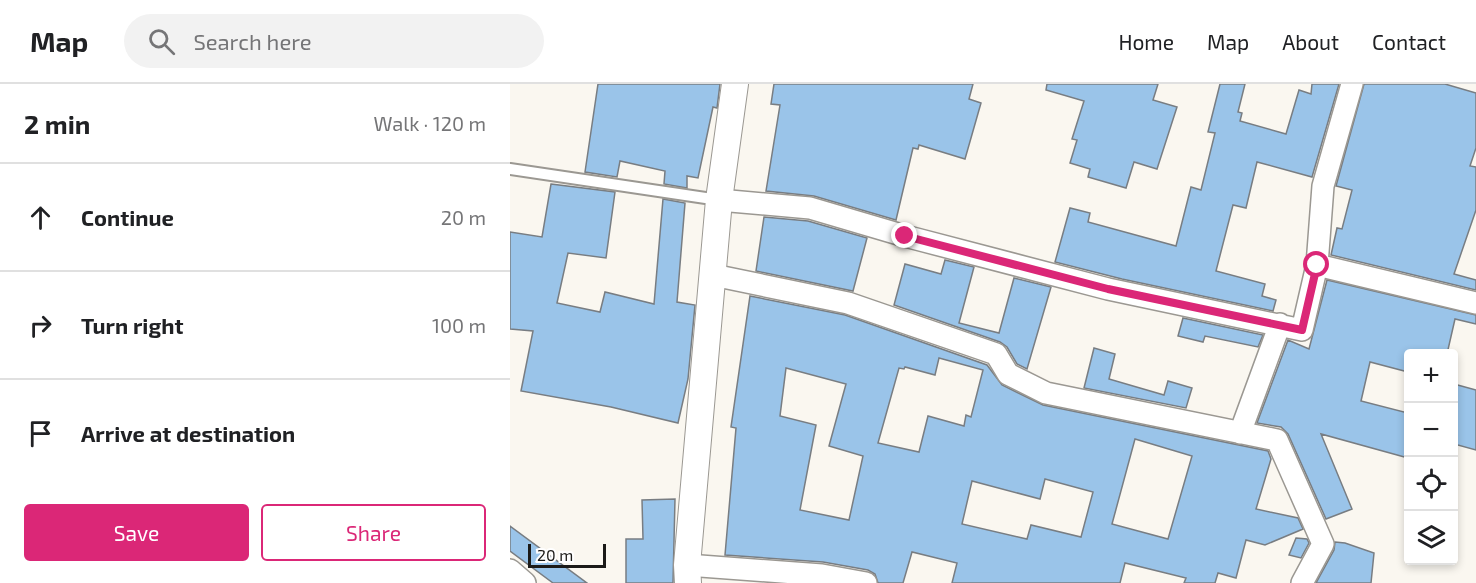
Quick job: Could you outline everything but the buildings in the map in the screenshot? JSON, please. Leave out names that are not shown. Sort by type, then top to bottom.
[{"type":"street","points":[[735,84],[719,200],[687,574],[822,575],[866,583]]},
{"type":"street","points":[[719,200],[810,208],[905,236],[1108,289],[1302,330],[1317,265],[1323,186],[1352,84]]},
{"type":"street","points":[[1317,265],[1476,303]]},
{"type":"street","points":[[713,275],[848,303],[996,354],[1008,374],[1046,393],[1277,440],[1323,544],[1302,583]]},
{"type":"street","points":[[1240,433],[1280,324]]},
{"type":"street","points":[[510,570],[525,583]]},
{"type":"lane","points":[[510,170],[719,200]]},
{"type":"route","points":[[905,236],[1108,289],[1302,330],[1317,265]]}]
